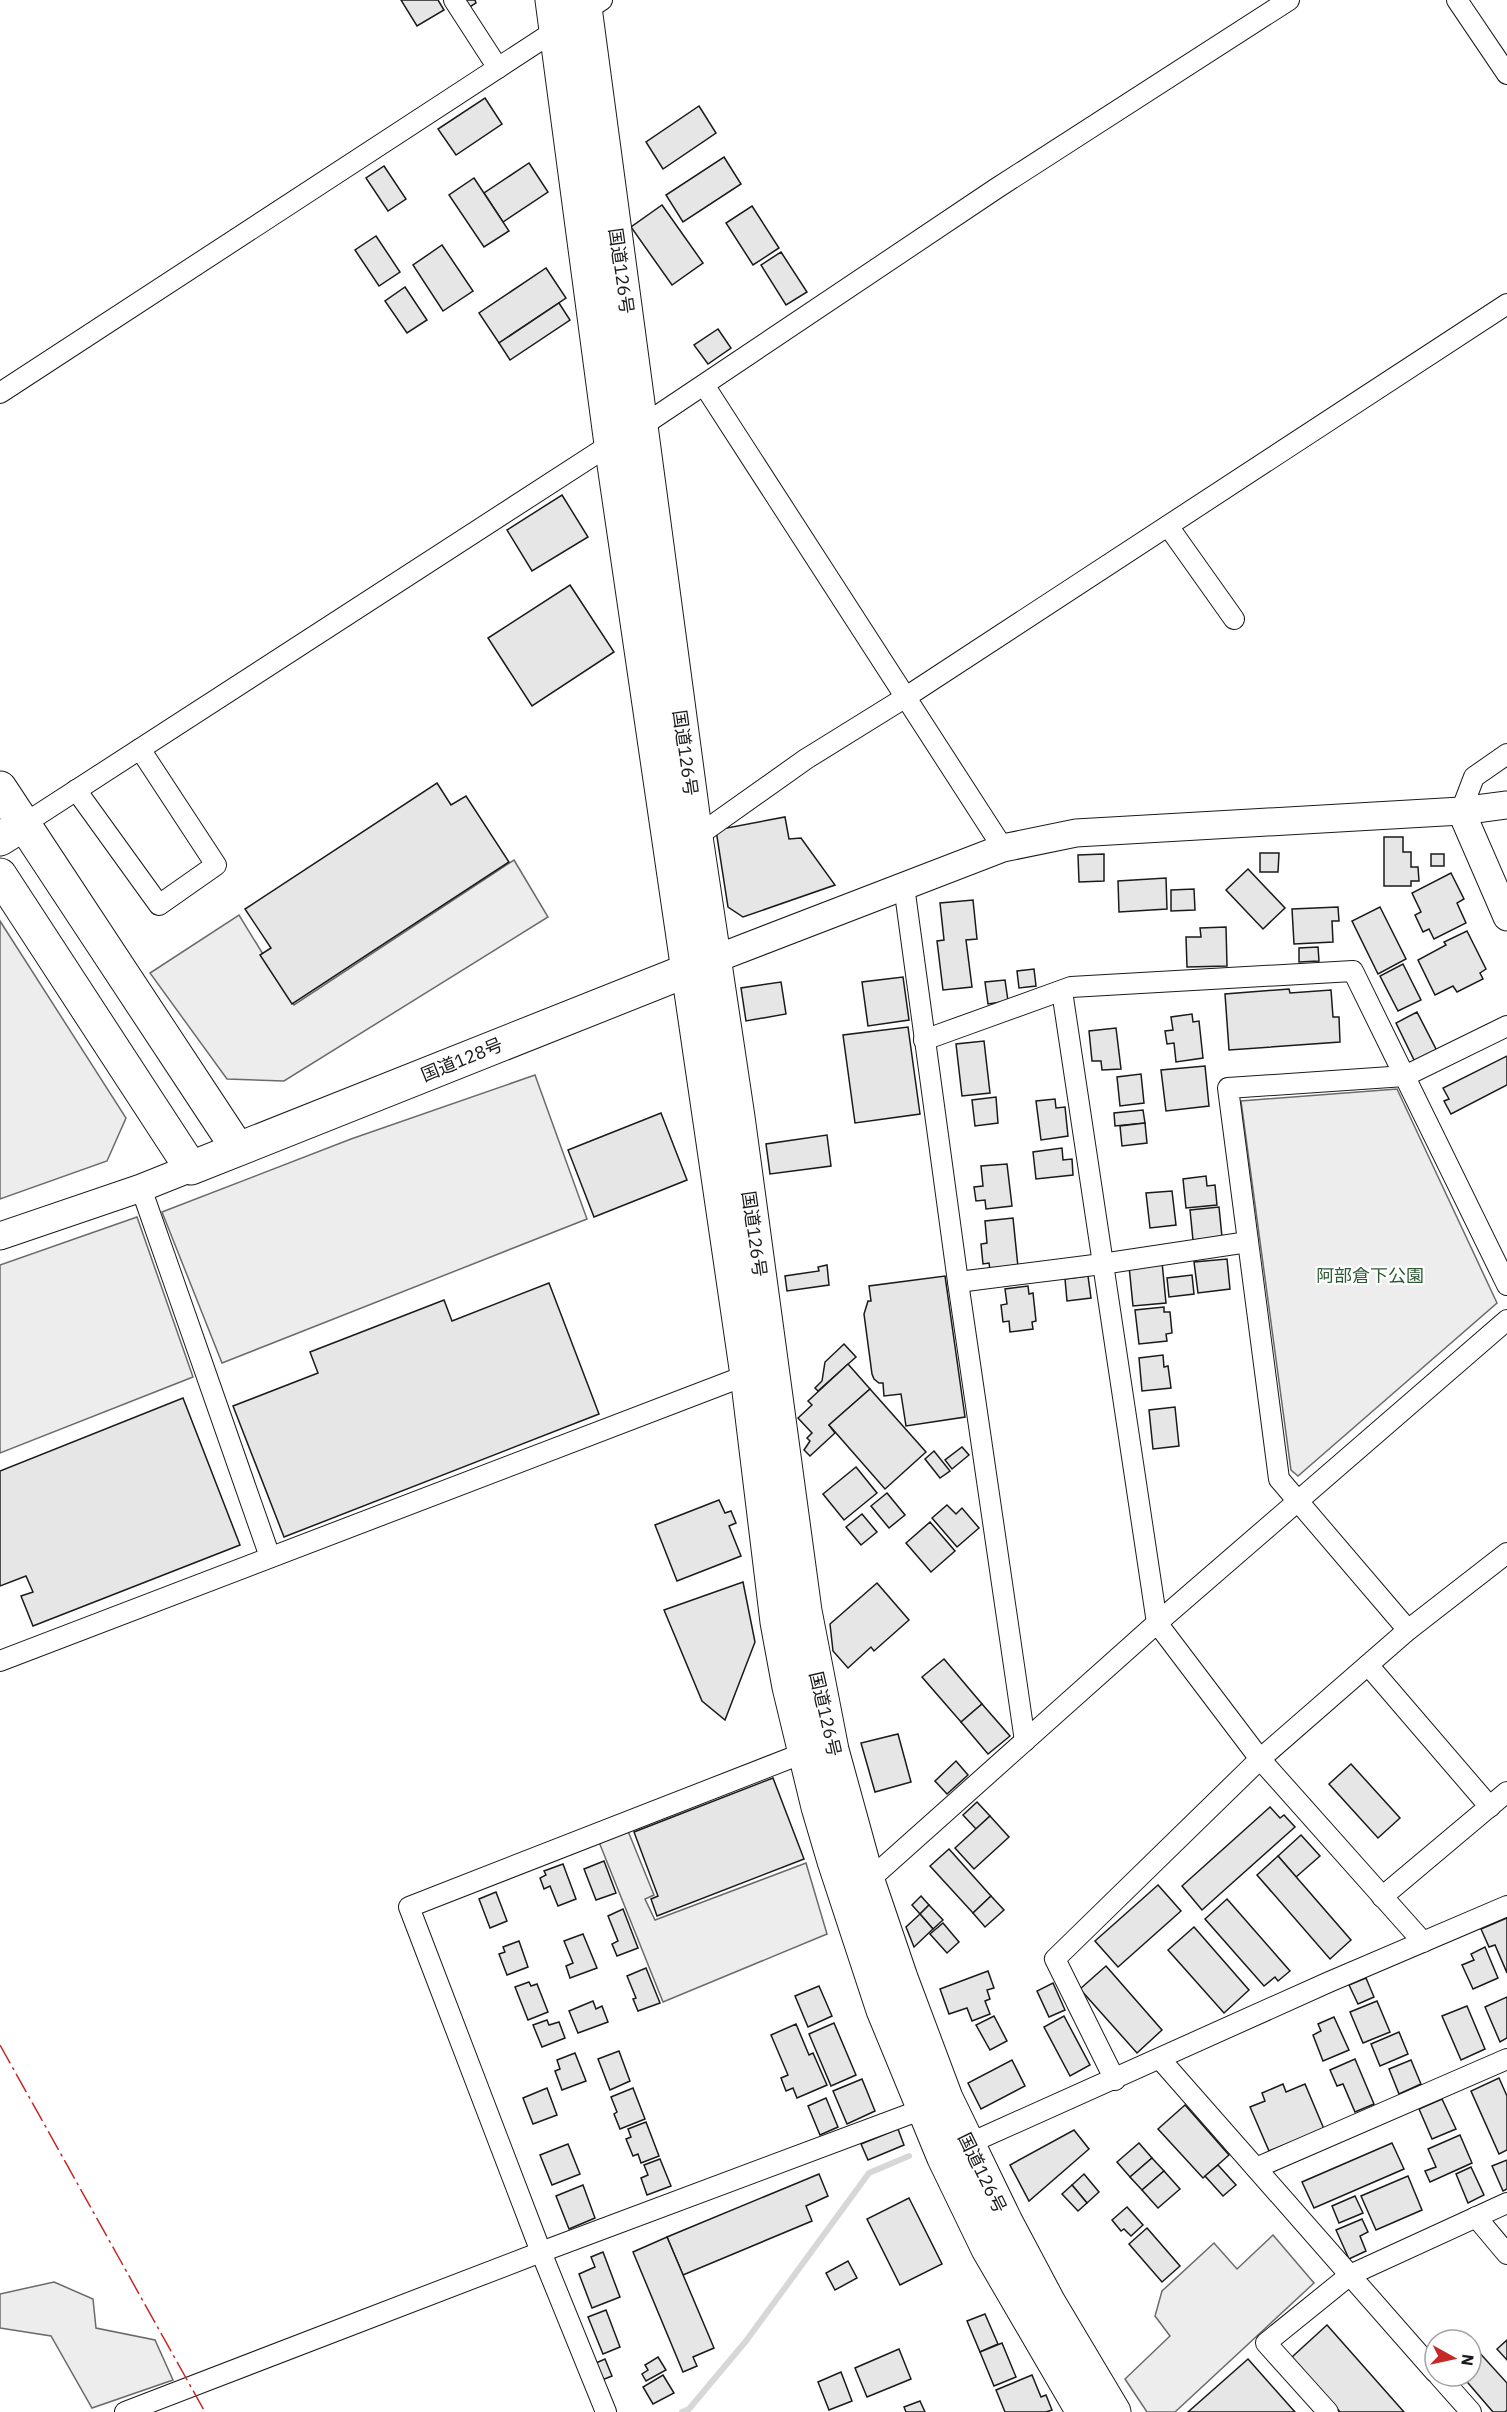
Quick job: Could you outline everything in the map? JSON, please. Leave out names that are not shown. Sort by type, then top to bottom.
[{"type":"highway","name":"国道126号","points":[[590,4],[696,837],[701,965],[777,1622],[789,1687],[818,1807],[842,1890],[883,2010],[923,2109],[988,2249],[1083,2412]]},
{"type":"highway","name":"国道126号","points":[[555,15],[611,444],[701,965],[807,1622],[832,1750],[868,1881],[946,2098],[1049,2303],[1114,2412]]},
{"type":"highway","points":[[0,788],[12,832],[238,1149]]},
{"type":"highway","points":[[0,875],[191,1168]]},
{"type":"highway","name":"国道128号","points":[[191,1168],[701,965]]},
{"type":"street","points":[[454,0],[498,68]]},
{"type":"street","points":[[642,426],[997,188],[1289,0]]},
{"type":"street","points":[[1457,0],[1507,74]]},
{"type":"street","points":[[0,393],[498,68],[555,15],[590,4]]},
{"type":"street","points":[[696,837],[806,759],[906,697],[1507,304]]},
{"type":"street","points":[[704,385],[1003,848]]},
{"type":"street","points":[[12,832],[611,444]]},
{"type":"street","points":[[1168,526],[1234,619]]},
{"type":"street","points":[[76,790],[159,905],[216,866],[140,749]]},
{"type":"street","points":[[1507,754],[1474,777],[1461,811],[1507,917]]},
{"type":"street","points":[[701,965],[1003,848],[1076,833],[1461,811],[1507,805]]},
{"type":"street","points":[[904,886],[958,1282],[1025,1741]]},
{"type":"street","points":[[924,1040],[1071,987],[1353,971],[1507,1285]]},
{"type":"street","points":[[1062,991],[1157,1623],[1260,1758],[1424,1942]]},
{"type":"street","points":[[1408,1630],[1279,1479],[1228,1088],[1404,1076],[1507,1026]]},
{"type":"street","points":[[0,1236],[141,1188],[191,1168]]},
{"type":"street","points":[[141,1188],[270,1557]]},
{"type":"street","points":[[958,1282],[1102,1264],[1248,1242]]},
{"type":"street","points":[[868,1881],[1157,1623],[1507,1320]]},
{"type":"street","points":[[0,1660],[747,1375]]},
{"type":"street","points":[[1114,2080],[1055,1959],[1260,1758],[1408,1630],[1507,1552]]},
{"type":"street","points":[[1368,1665],[1490,1807]]},
{"type":"street","points":[[606,2412],[541,2252],[410,1907],[806,1752]]},
{"type":"street","points":[[1382,1897],[1507,1792]]},
{"type":"street","points":[[968,2145],[1329,1982],[1507,1905]]},
{"type":"street","points":[[1160,2059],[1423,2358]]},
{"type":"street","points":[[1256,2168],[1507,2059]]},
{"type":"street","points":[[125,2412],[541,2252],[923,2109]]},
{"type":"street","points":[[1328,2412],[1266,2343],[1350,2275],[1507,2204]]},
{"type":"street","points":[[1476,2217],[1507,2254]]},
{"type":"street","points":[[1449,2388],[1470,2412]]},
{"type":"shaded area","points":[[514,860],[548,917],[284,1081],[227,1079],[150,973],[239,915],[294,1005]]},
{"type":"shaded area","points":[[0,921],[126,1118],[107,1161],[0,1199]]},
{"type":"shaded area","points":[[535,1075],[587,1219],[222,1363],[162,1212],[351,1139]]},
{"type":"shaded area","name":"阿部倉下公園","points":[[1397,1089],[1497,1303],[1298,1476],[1291,1470],[1241,1101]]},
{"type":"shaded area","points":[[137,1217],[193,1377],[0,1453],[0,1265]]},
{"type":"shaded area","points":[[628,1831],[654,1895],[645,1899],[655,1920],[806,1863],[827,1934],[663,2002],[599,1842]]},
{"type":"shaded area","points":[[1273,2235],[1314,2283],[1175,2412],[1147,2412],[1125,2379],[1170,2336],[1155,2316],[1162,2291],[1214,2243],[1237,2269]]},
{"type":"shaded area","points":[[54,2282],[93,2299],[96,2328],[155,2340],[173,2380],[92,2408],[51,2336],[0,2328],[0,2294]]},
{"type":"building","points":[[401,0],[438,0],[444,10],[417,26]]},
{"type":"building","points":[[458,0],[475,0],[476,3],[465,10]]},
{"type":"building","points":[[485,98],[502,124],[456,155],[438,129]]},
{"type":"building","points":[[699,106],[716,133],[663,169],[646,142]]},
{"type":"building","points":[[724,157],[741,184],[683,222],[666,195]]},
{"type":"building","points":[[529,163],[548,192],[503,222],[484,193]]},
{"type":"building","points":[[384,166],[406,199],[388,211],[366,178]]},
{"type":"building","points":[[474,178],[509,231],[484,247],[449,195]]},
{"type":"building","points":[[662,205],[703,263],[672,285],[631,227]]},
{"type":"building","points":[[752,206],[779,248],[753,265],[726,223]]},
{"type":"building","points":[[376,236],[400,272],[379,286],[355,250]]},
{"type":"building","points":[[442,245],[473,291],[443,311],[413,265]]},
{"type":"building","points":[[781,252],[807,292],[786,305],[761,265]]},
{"type":"building","points":[[546,268],[566,298],[499,343],[479,313]]},
{"type":"building","points":[[405,287],[427,320],[407,333],[385,301]]},
{"type":"building","points":[[559,303],[570,320],[510,360],[499,343]]},
{"type":"building","points":[[718,329],[731,348],[708,364],[694,345]]},
{"type":"building","points":[[562,495],[588,537],[532,571],[507,530]]},
{"type":"building","points":[[570,585],[614,652],[532,706],[488,638]]},
{"type":"building","points":[[437,783],[451,805],[466,796],[509,862],[292,1004],[260,955],[271,948],[245,909]]},
{"type":"building","points":[[785,817],[789,839],[801,838],[835,885],[743,917],[728,907],[716,830]]},
{"type":"building","points":[[1384,837],[1403,837],[1403,852],[1411,852],[1411,867],[1418,867],[1419,881],[1411,881],[1411,886],[1384,886]]},
{"type":"building","points":[[1260,853],[1279,853],[1278,872],[1260,872]]},
{"type":"building","points":[[1104,854],[1104,881],[1079,882],[1078,855]]},
{"type":"building","points":[[1431,854],[1444,854],[1444,866],[1431,866]]},
{"type":"building","points":[[1248,869],[1285,908],[1263,929],[1226,890]]},
{"type":"building","points":[[1451,873],[1464,899],[1457,903],[1466,923],[1434,939],[1429,929],[1423,932],[1415,915],[1421,912],[1412,893]]},
{"type":"building","points":[[1166,878],[1167,909],[1119,912],[1118,881]]},
{"type":"building","points":[[1194,889],[1195,910],[1171,911],[1171,890]]},
{"type":"building","points":[[973,900],[977,939],[966,940],[972,987],[943,990],[937,941],[944,940],[940,903]]},
{"type":"building","points":[[1338,907],[1339,921],[1332,921],[1333,942],[1294,944],[1292,909]]},
{"type":"building","points":[[1380,907],[1406,959],[1378,974],[1352,921]]},
{"type":"building","points":[[1226,927],[1227,966],[1187,967],[1186,937],[1201,937],[1200,928]]},
{"type":"building","points":[[1467,931],[1486,969],[1480,973],[1483,979],[1457,992],[1453,986],[1435,995],[1418,960],[1446,945],[1444,942]]},
{"type":"building","points":[[1318,947],[1319,961],[1299,962],[1299,948]]},
{"type":"building","points":[[1403,964],[1421,1000],[1398,1011],[1380,976]]},
{"type":"building","points":[[1034,969],[1036,986],[1019,988],[1017,971]]},
{"type":"building","points":[[903,977],[909,1020],[868,1026],[862,982]]},
{"type":"building","points":[[1005,980],[1008,1001],[988,1004],[985,982]]},
{"type":"building","points":[[781,982],[786,1014],[746,1021],[741,988]]},
{"type":"building","points":[[1289,989],[1290,993],[1331,990],[1333,1017],[1339,1017],[1340,1042],[1229,1050],[1225,994]]},
{"type":"building","points":[[1417,1012],[1438,1053],[1416,1064],[1396,1023]]},
{"type":"building","points":[[1192,1014],[1193,1022],[1199,1021],[1203,1058],[1176,1062],[1174,1043],[1167,1044],[1165,1031],[1173,1030],[1171,1017]]},
{"type":"building","points":[[908,1027],[920,1114],[855,1123],[843,1035]]},
{"type":"building","points":[[1116,1028],[1121,1069],[1102,1070],[1101,1061],[1092,1061],[1089,1031]]},
{"type":"building","points":[[984,1041],[990,1093],[962,1096],[956,1044]]},
{"type":"building","points":[[1507,1056],[1507,1085],[1451,1114],[1444,1101],[1449,1099],[1443,1088]]},
{"type":"building","points":[[1205,1066],[1209,1106],[1166,1111],[1161,1070]]},
{"type":"building","points":[[1141,1074],[1144,1103],[1120,1106],[1117,1077]]},
{"type":"building","points":[[996,1097],[998,1123],[975,1126],[972,1100]]},
{"type":"building","points":[[1055,1099],[1056,1108],[1065,1107],[1068,1136],[1041,1140],[1036,1101]]},
{"type":"building","points":[[1143,1110],[1145,1123],[1115,1126],[1114,1113]]},
{"type":"building","points":[[661,1113],[687,1180],[594,1217],[568,1150]]},
{"type":"building","points":[[1145,1123],[1147,1143],[1122,1146],[1120,1126]]},
{"type":"building","points":[[827,1135],[831,1166],[770,1174],[766,1144]]},
{"type":"building","points":[[1062,1148],[1063,1160],[1072,1159],[1073,1175],[1036,1179],[1033,1152]]},
{"type":"building","points":[[1007,1164],[1012,1206],[986,1209],[985,1200],[976,1201],[974,1187],[983,1186],[981,1166]]},
{"type":"building","points":[[1206,1176],[1207,1186],[1215,1185],[1217,1205],[1186,1208],[1183,1179]]},
{"type":"building","points":[[1172,1191],[1176,1225],[1150,1228],[1146,1193]]},
{"type":"building","points":[[1219,1207],[1222,1237],[1193,1240],[1190,1210]]},
{"type":"building","points":[[1013,1218],[1018,1267],[990,1270],[989,1263],[983,1264],[981,1244],[987,1243],[985,1221]]},
{"type":"building","points":[[1227,1259],[1230,1289],[1198,1293],[1194,1262]]},
{"type":"building","points":[[1162,1262],[1166,1303],[1133,1306],[1129,1266]]},
{"type":"building","points":[[827,1265],[829,1285],[787,1291],[785,1276],[819,1271],[818,1267]]},
{"type":"building","points":[[1192,1275],[1194,1294],[1169,1297],[1167,1278]]},
{"type":"building","points":[[945,1276],[965,1417],[906,1426],[901,1394],[884,1396],[883,1383],[874,1379],[872,1374],[864,1314],[868,1301],[871,1301],[869,1286]]},
{"type":"building","points":[[1088,1276],[1091,1298],[1067,1301],[1065,1279]]},
{"type":"building","points":[[549,1283],[599,1414],[284,1537],[233,1406],[318,1373],[310,1352],[444,1300],[452,1321]]},
{"type":"building","points":[[1028,1286],[1029,1294],[1033,1293],[1036,1321],[1032,1322],[1033,1329],[1010,1332],[1009,1321],[1003,1322],[1001,1305],[1007,1304],[1005,1289]]},
{"type":"building","points":[[1164,1307],[1164,1312],[1170,1312],[1172,1333],[1166,1334],[1167,1341],[1139,1344],[1135,1310]]},
{"type":"building","points":[[844,1344],[856,1357],[818,1391],[815,1388],[822,1381],[825,1362]]},
{"type":"building","points":[[1163,1355],[1164,1367],[1168,1366],[1171,1388],[1142,1391],[1139,1358]]},
{"type":"building","points":[[848,1364],[870,1389],[829,1425],[835,1433],[810,1456],[804,1450],[810,1441],[807,1438],[812,1433],[798,1418],[812,1405],[808,1401]]},
{"type":"building","points":[[870,1389],[926,1452],[885,1489],[829,1425]]},
{"type":"building","points":[[183,1398],[240,1545],[33,1626],[21,1596],[33,1592],[26,1576],[0,1586],[0,1471]]},
{"type":"building","points":[[1175,1407],[1179,1446],[1153,1449],[1149,1410]]},
{"type":"building","points":[[962,1447],[969,1455],[952,1469],[945,1460]]},
{"type":"building","points":[[934,1451],[950,1471],[940,1478],[925,1459]]},
{"type":"building","points":[[856,1467],[877,1493],[844,1520],[823,1494]]},
{"type":"building","points":[[887,1493],[905,1515],[889,1528],[871,1506]]},
{"type":"building","points":[[719,1500],[725,1513],[731,1511],[736,1523],[729,1526],[741,1556],[677,1581],[655,1525]]},
{"type":"building","points":[[947,1505],[956,1514],[962,1508],[979,1528],[957,1547],[932,1518]]},
{"type":"building","points":[[862,1514],[877,1532],[861,1545],[846,1527]]},
{"type":"building","points":[[930,1522],[955,1551],[931,1572],[906,1543]]},
{"type":"building","points":[[743,1582],[755,1642],[725,1720],[702,1701],[664,1610]]},
{"type":"building","points":[[877,1583],[909,1620],[874,1651],[871,1647],[848,1668],[833,1651],[830,1624]]},
{"type":"building","points":[[944,1659],[982,1704],[961,1722],[922,1677]]},
{"type":"building","points":[[982,1704],[1010,1736],[988,1754],[961,1722]]},
{"type":"building","points":[[898,1734],[911,1782],[875,1792],[861,1743]]},
{"type":"building","points":[[956,1761],[968,1775],[947,1794],[935,1781]]},
{"type":"building","points":[[1351,1764],[1400,1818],[1378,1838],[1329,1784]]},
{"type":"building","points":[[773,1778],[804,1859],[657,1916],[651,1899],[658,1896],[634,1832]]},
{"type":"building","points":[[977,1802],[990,1816],[976,1829],[963,1815]]},
{"type":"building","points":[[1270,1807],[1280,1818],[1284,1815],[1295,1827],[1202,1910],[1182,1886]]},
{"type":"building","points":[[990,1816],[1009,1837],[974,1869],[955,1848]]},
{"type":"building","points":[[1301,1835],[1320,1856],[1296,1877],[1278,1856]]},
{"type":"building","points":[[949,1849],[991,1896],[973,1913],[930,1866]]},
{"type":"building","points":[[1278,1856],[1351,1940],[1330,1959],[1257,1875]]},
{"type":"building","points":[[604,1861],[616,1893],[596,1900],[584,1869]]},
{"type":"building","points":[[563,1864],[576,1899],[558,1906],[550,1886],[544,1889],[540,1878],[546,1875],[544,1871]]},
{"type":"building","points":[[1158,1885],[1181,1911],[1118,1967],[1095,1941]]},
{"type":"building","points":[[496,1892],[507,1921],[490,1928],[479,1899]]},
{"type":"building","points":[[921,1896],[929,1905],[920,1914],[912,1905]]},
{"type":"building","points":[[991,1896],[1004,1910],[985,1927],[973,1913]]},
{"type":"building","points":[[1227,1899],[1290,1971],[1278,1981],[1275,1977],[1264,1986],[1205,1919]]},
{"type":"building","points":[[929,1905],[943,1920],[933,1929],[920,1914]]},
{"type":"building","points":[[623,1909],[638,1948],[617,1956],[612,1944],[618,1941],[608,1916]]},
{"type":"building","points":[[920,1914],[933,1929],[914,1947],[906,1927]]},
{"type":"building","points":[[1507,1918],[1507,1973],[1495,1945],[1489,1947],[1481,1929]]},
{"type":"building","points":[[943,1923],[959,1942],[947,1953],[930,1934]]},
{"type":"building","points":[[1194,1927],[1249,1990],[1224,2013],[1168,1950]]},
{"type":"building","points":[[583,1934],[597,1968],[570,1978],[566,1966],[573,1963],[564,1941]]},
{"type":"building","points":[[519,1941],[528,1967],[507,1975],[499,1954],[505,1952],[503,1947]]},
{"type":"building","points":[[1485,1947],[1498,1978],[1473,1989],[1462,1965],[1474,1960],[1471,1954]]},
{"type":"building","points":[[1106,1966],[1162,2030],[1137,2053],[1080,1989]]},
{"type":"building","points":[[646,1968],[660,2003],[638,2011],[633,1999],[636,1998],[627,1976]]},
{"type":"building","points":[[988,1971],[994,1988],[987,1990],[990,1999],[985,2001],[990,2014],[972,2021],[967,2008],[949,2014],[940,1989]]},
{"type":"building","points":[[1366,1978],[1374,1997],[1358,2004],[1349,1985]]},
{"type":"building","points":[[529,1982],[531,1986],[537,1984],[548,2012],[528,2020],[515,1987]]},
{"type":"building","points":[[1053,1983],[1065,2010],[1049,2017],[1037,1991]]},
{"type":"building","points":[[819,1986],[832,2016],[808,2027],[795,1996]]},
{"type":"building","points":[[1507,1997],[1507,2038],[1500,2042],[1485,2007]]},
{"type":"building","points":[[593,2001],[596,2009],[602,2006],[608,2022],[578,2033],[569,2011]]},
{"type":"building","points":[[1377,2001],[1390,2032],[1363,2043],[1350,2012]]},
{"type":"building","points":[[1467,2006],[1485,2049],[1461,2060],[1442,2016]]},
{"type":"building","points":[[994,2016],[1007,2041],[990,2050],[976,2025]]},
{"type":"building","points":[[1064,2016],[1090,2065],[1070,2076],[1044,2027]]},
{"type":"building","points":[[1334,2017],[1349,2050],[1323,2061],[1313,2035],[1321,2031],[1318,2024]]},
{"type":"building","points":[[547,2020],[549,2025],[559,2022],[565,2038],[542,2047],[533,2025]]},
{"type":"building","points":[[834,2023],[856,2075],[831,2086],[809,2034]]},
{"type":"building","points":[[796,2024],[809,2055],[813,2053],[827,2085],[797,2098],[793,2088],[786,2091],[781,2078],[788,2075],[771,2035]]},
{"type":"building","points":[[1399,2032],[1408,2054],[1380,2066],[1371,2044]]},
{"type":"building","points":[[619,2051],[630,2081],[610,2090],[598,2059]]},
{"type":"building","points":[[575,2053],[586,2081],[562,2090],[555,2071],[560,2069],[557,2060]]},
{"type":"building","points":[[1355,2059],[1374,2104],[1355,2112],[1343,2084],[1337,2086],[1330,2070]]},
{"type":"building","points":[[1012,2060],[1025,2086],[981,2109],[968,2083]]},
{"type":"building","points":[[1411,2060],[1421,2084],[1399,2094],[1389,2069]]},
{"type":"building","points":[[1499,2078],[1507,2096],[1507,2150],[1499,2154],[1471,2091]]},
{"type":"building","points":[[862,2079],[875,2111],[847,2124],[833,2091]]},
{"type":"building","points":[[1283,2084],[1286,2092],[1305,2084],[1324,2129],[1269,2151],[1250,2107],[1265,2101],[1262,2093]]},
{"type":"building","points":[[547,2088],[557,2115],[533,2124],[523,2098]]},
{"type":"building","points":[[633,2088],[645,2119],[620,2129],[611,2097]]},
{"type":"building","points":[[826,2098],[838,2127],[820,2135],[808,2106]]},
{"type":"building","points":[[1442,2099],[1456,2129],[1432,2139],[1419,2109]]},
{"type":"building","points":[[1185,2105],[1229,2155],[1203,2178],[1158,2129]]},
{"type":"building","points":[[646,2122],[659,2156],[641,2163],[638,2154],[633,2156],[626,2139],[631,2137],[628,2129]]},
{"type":"building","points":[[898,2129],[904,2145],[868,2160],[861,2144]]},
{"type":"building","points":[[1074,2130],[1089,2149],[1029,2201],[1010,2165]]},
{"type":"building","points":[[1460,2135],[1472,2163],[1430,2182],[1425,2171],[1436,2167],[1428,2149]]},
{"type":"building","points":[[1139,2143],[1152,2158],[1130,2177],[1117,2162]]},
{"type":"building","points":[[1392,2143],[1404,2169],[1314,2208],[1302,2182]]},
{"type":"building","points":[[568,2144],[580,2174],[552,2185],[540,2155]]},
{"type":"building","points":[[1152,2158],[1164,2171],[1142,2190],[1130,2177]]},
{"type":"building","points":[[660,2159],[671,2186],[647,2195],[641,2178],[648,2175],[644,2165]]},
{"type":"building","points":[[1507,2160],[1507,2189],[1503,2191],[1492,2166]]},
{"type":"building","points":[[1218,2165],[1236,2185],[1223,2196],[1205,2176]]},
{"type":"building","points":[[1471,2167],[1484,2195],[1468,2203],[1456,2174]]},
{"type":"building","points":[[1164,2171],[1180,2189],[1158,2208],[1142,2190]]},
{"type":"building","points":[[819,2174],[828,2196],[806,2206],[812,2221],[683,2275],[667,2237]]},
{"type":"building","points":[[1084,2174],[1099,2192],[1087,2203],[1072,2185]]},
{"type":"building","points":[[1408,2176],[1422,2210],[1376,2230],[1361,2196]]},
{"type":"building","points":[[583,2185],[595,2218],[569,2229],[556,2196]]},
{"type":"building","points":[[1072,2185],[1087,2203],[1078,2211],[1062,2194]]},
{"type":"building","points":[[1355,2196],[1363,2213],[1339,2223],[1332,2206]]},
{"type":"building","points":[[909,2198],[942,2264],[900,2285],[867,2219]]},
{"type":"building","points":[[1127,2207],[1143,2225],[1131,2236],[1124,2229],[1121,2231],[1112,2220]]},
{"type":"building","points":[[1362,2219],[1368,2232],[1360,2236],[1366,2251],[1349,2259],[1336,2230]]},
{"type":"building","points":[[1147,2228],[1180,2266],[1162,2282],[1129,2244]]},
{"type":"building","points":[[667,2237],[714,2348],[693,2357],[697,2366],[683,2372],[633,2252]]},
{"type":"building","points":[[603,2252],[620,2297],[592,2308],[579,2274],[595,2267],[591,2257]]},
{"type":"building","points":[[848,2261],[857,2278],[835,2290],[826,2273]]},
{"type":"building","points":[[606,2310],[620,2347],[603,2354],[588,2317]]},
{"type":"building","points":[[985,2314],[998,2344],[980,2352],[967,2321]]},
{"type":"building","points":[[1327,2325],[1404,2412],[1340,2412],[1292,2357]]},
{"type":"building","points":[[1507,2340],[1507,2360],[1497,2349]]},
{"type":"building","points":[[1002,2343],[1016,2377],[994,2386],[980,2352]]},
{"type":"building","points":[[899,2349],[911,2379],[867,2397],[855,2368]]},
{"type":"building","points":[[658,2357],[666,2370],[646,2381],[642,2374],[648,2370],[645,2365]]},
{"type":"building","points":[[1483,2357],[1507,2383],[1507,2410],[1493,2412],[1472,2388],[1483,2388]]},
{"type":"building","points":[[605,2359],[612,2376],[602,2380],[596,2363]]},
{"type":"building","points":[[1248,2359],[1295,2412],[1188,2412]]},
{"type":"building","points":[[841,2372],[852,2401],[829,2410],[818,2382]]},
{"type":"building","points":[[663,2375],[674,2393],[653,2404],[643,2387]]},
{"type":"building","points":[[1032,2375],[1041,2397],[1046,2395],[1052,2410],[1005,2412],[996,2390]]},
{"type":"building","points":[[920,2401],[925,2412],[906,2412],[904,2407]]},
{"type":"waterway","points":[[682,2412],[689,2409],[746,2341],[869,2173],[909,2156]]},
{"type":"power","points":[[0,2045],[205,2412]]}]
